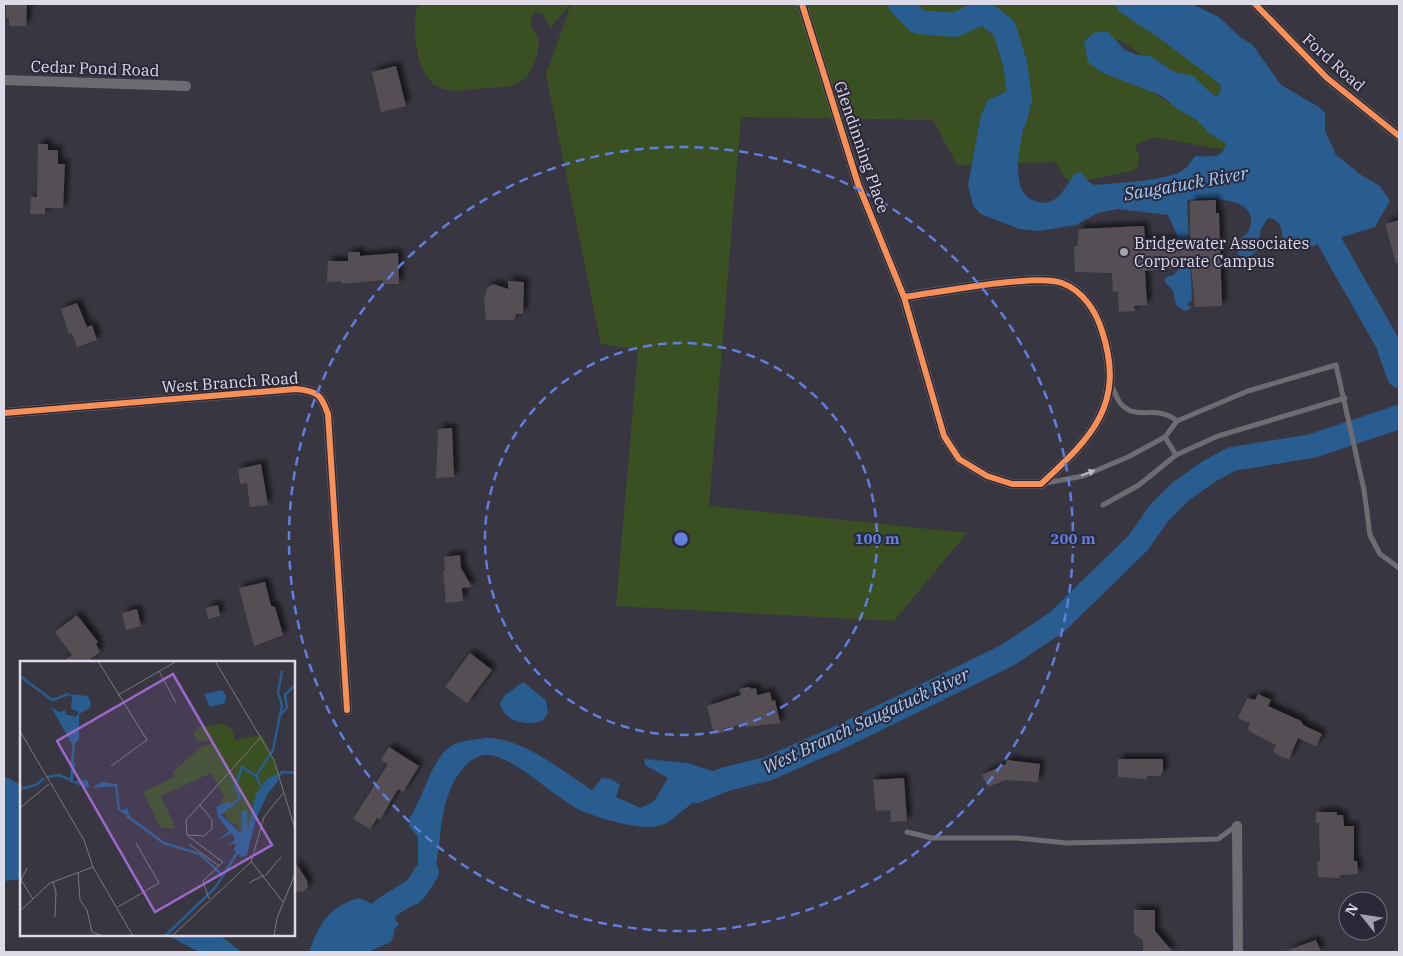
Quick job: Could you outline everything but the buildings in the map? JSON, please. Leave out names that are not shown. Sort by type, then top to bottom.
[{"type":"street","name":"Glendinning Place","points":[[802,4],[858,184],[904,297],[944,436],[959,459],[987,476],[1012,484],[1041,484]]},
{"type":"street","name":"Ford Road","points":[[1254,4],[1327,78],[1399,136]]},
{"type":"street","name":"Cedar Pond Road","points":[[4,80],[186,86]]},
{"type":"street","points":[[904,297],[1036,279],[1062,283],[1079,294],[1093,308],[1106,342],[1111,385],[1102,413],[1087,438],[1041,484]]},
{"type":"street","name":"West Branch Road","points":[[4,413],[296,389],[312,391],[318,395],[328,414],[347,710]]},
{"type":"street","points":[[1237,826],[1238,952]]},
{"type":"lane","points":[[1041,484],[1083,476],[1165,437],[1177,421],[1248,391],[1336,365],[1354,439],[1370,535],[1380,554],[1399,568]]},
{"type":"lane","points":[[1111,385],[1120,404],[1128,410],[1160,412],[1168,414],[1177,421]]},
{"type":"lane","points":[[1103,505],[1139,485],[1176,455],[1218,436],[1345,398]]},
{"type":"lane","points":[[1165,437],[1176,455]]},
{"type":"lane","points":[[907,832],[932,838],[1018,838],[1066,843],[1218,839],[1237,826]]},
{"type":"green space","points":[[418,4],[570,4],[551,28],[542,13],[535,12],[532,16],[531,23],[539,43],[530,71],[521,82],[508,86],[460,91],[443,89],[426,76],[417,52],[415,39]]},
{"type":"green space","points":[[571,4],[1140,4],[1214,72],[1225,97],[1205,92],[1156,65],[1120,40],[1099,41],[1122,73],[1225,138],[1236,152],[1154,137],[1135,145],[1139,157],[1138,167],[1132,171],[1072,183],[1065,178],[1055,162],[957,165],[933,120],[741,117],[709,506],[967,533],[894,621],[616,606],[638,350],[601,344],[546,75]]},
{"type":"water","points":[[1115,4],[1192,4],[1219,17],[1240,37],[1252,44],[1281,85],[1319,107],[1325,113],[1325,131],[1336,155],[1361,175],[1380,186],[1390,201],[1375,227],[1297,251],[1285,244],[1281,227],[1277,221],[1268,218],[1261,229],[1257,251],[1245,260],[1238,254],[1239,241],[1249,230],[1251,219],[1248,210],[1230,201],[1218,199],[1187,200],[1192,300],[1187,304],[1191,308],[1185,311],[1176,305],[1173,291],[1164,281],[1166,277],[1174,275],[1179,268],[1177,235],[1168,215],[1118,209],[1098,213],[1076,225],[1039,231],[1019,229],[981,214],[973,206],[968,185],[981,115],[988,100],[1013,88],[1022,90],[1029,97],[1019,156],[1018,172],[1020,186],[1027,196],[1038,202],[1045,203],[1056,199],[1074,174],[1081,172],[1089,182],[1095,185],[1166,177],[1183,170],[1195,156],[1219,155],[1225,148],[1226,143],[1210,134],[1197,120],[1177,109],[1162,96],[1103,73],[1088,62],[1084,42],[1093,33],[1107,31],[1125,50],[1137,55],[1151,56],[1174,72],[1193,76],[1212,94],[1217,96],[1221,91],[1220,84],[1158,37],[1118,10]]},
{"type":"water","points":[[523,682],[546,700],[548,713],[542,721],[523,723],[506,715],[502,709],[500,703],[505,695]]},
{"type":"water","points":[[485,738],[499,739],[527,749],[541,756],[592,790],[602,778],[611,779],[620,785],[616,797],[641,808],[654,801],[668,778],[645,765],[644,760],[646,759],[687,763],[713,771],[727,772],[726,787],[709,793],[695,801],[660,826],[639,826],[614,822],[584,812],[560,798],[507,761],[494,756],[480,756],[466,765],[452,786],[442,821],[434,875],[428,891],[418,904],[412,905],[406,897],[417,880],[418,837],[409,826],[410,817],[434,766],[447,749],[455,744]]},
{"type":"water","points":[[4,776],[20,784],[20,879],[4,881]]},
{"type":"water","points":[[359,898],[384,909],[399,924],[387,938],[370,952],[309,952],[326,918],[340,906]]},
{"type":"water","points":[[169,936],[220,936],[242,952],[199,952]]},
{"type":"waterway","name":"Saugatuck River","points":[[900,4],[918,22],[955,25],[983,12],[1004,28],[1015,63],[1020,99],[1015,119]]},
{"type":"waterway","name":"Saugatuck River","points":[[1314,214],[1387,342],[1399,376]]},
{"type":"waterway","name":"West Branch Saugatuck River","points":[[696,791],[726,779],[767,769],[840,737],[1008,655],[1057,622],[1138,543],[1160,512],[1180,492],[1208,472],[1232,459],[1312,446],[1399,417]]},
{"type":"waterway","name":"West Branch Saugatuck River","points":[[349,952],[360,942],[382,933],[384,909],[416,889],[427,872]]},
{"type":"cycle path","points":[[802,4],[858,184],[904,297],[944,436],[959,459],[987,476],[1012,484],[1041,484],[1075,451],[1089,434],[1100,417],[1107,399],[1110,379],[1108,357],[1102,331],[1088,303],[1076,291],[1062,283],[1031,280],[904,297]]},
{"type":"cycle path","points":[[1255,4],[1327,78],[1399,136]]},
{"type":"cycle path","points":[[4,413],[296,389],[309,391],[317,395],[323,402],[328,414],[347,710]]},
{"type":"place","name":"Bridgewater Associates Corporate Campus","points":[[1124,252]]}]
